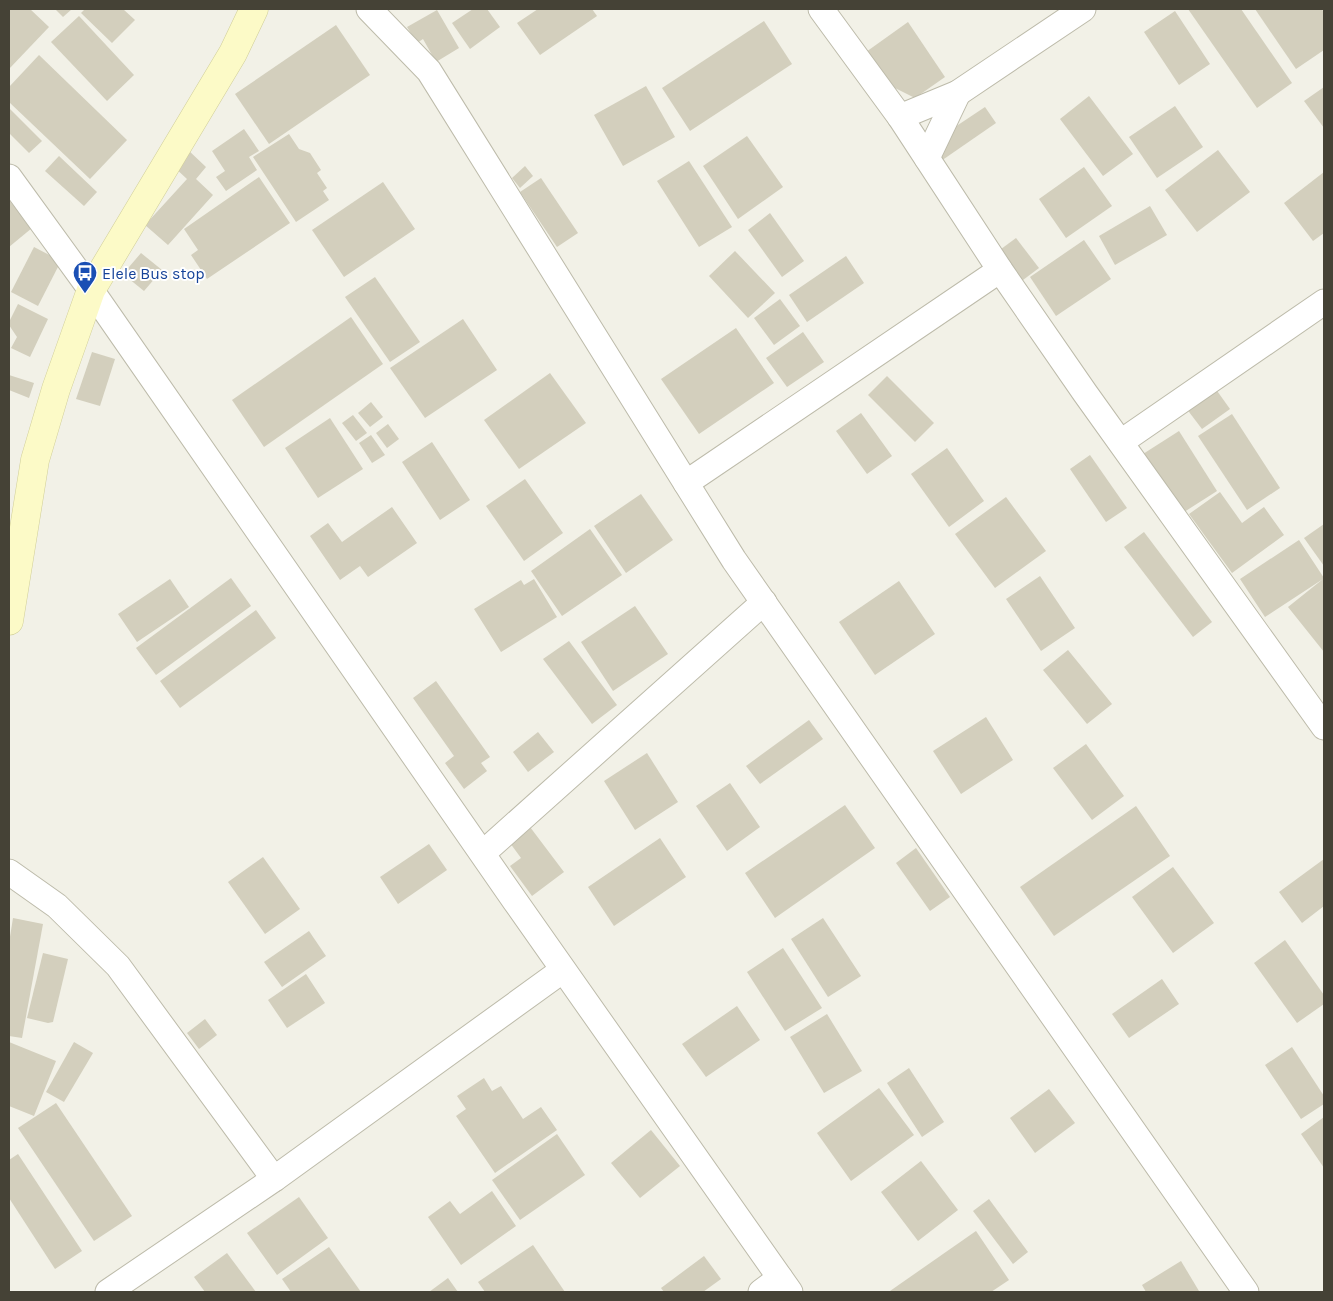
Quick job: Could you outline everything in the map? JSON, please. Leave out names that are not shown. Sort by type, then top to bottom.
[{"type":"street","points":[[9,621],[35,460],[56,388],[90,290],[233,53],[254,9]]},
{"type":"street","points":[[368,9],[428,71],[734,560],[1246,1292]]},
{"type":"street","points":[[821,9],[900,117],[1000,270],[1324,727]]},
{"type":"street","points":[[900,117],[958,94],[1083,9]]},
{"type":"street","points":[[927,158],[958,94]]},
{"type":"street","points":[[9,177],[90,290],[483,854],[777,1288]]},
{"type":"street","points":[[686,483],[1000,270]]},
{"type":"street","points":[[1121,442],[1324,302]]},
{"type":"street","points":[[483,854],[764,602]]},
{"type":"street","points":[[9,872],[57,906],[118,966],[274,1180]]},
{"type":"street","points":[[108,1292],[274,1180],[563,970]]},
{"type":"building","points":[[9,9],[30,9],[49,27],[9,69]]},
{"type":"building","points":[[55,9],[72,9],[63,17]]},
{"type":"building","points":[[85,9],[123,9],[135,20],[112,43],[81,13]]},
{"type":"building","points":[[473,9],[487,9],[500,27],[470,49],[452,23]]},
{"type":"building","points":[[538,9],[592,9],[597,16],[540,55],[517,23]]},
{"type":"building","points":[[1188,9],[1241,9],[1292,83],[1257,108]]},
{"type":"building","points":[[1255,9],[1322,9],[1324,13],[1324,50],[1296,69]]},
{"type":"building","points":[[437,10],[459,48],[436,62],[423,39],[417,43],[407,27]]},
{"type":"building","points":[[1175,11],[1210,64],[1179,85],[1144,32]]},
{"type":"building","points":[[79,16],[134,75],[107,101],[51,42]]},
{"type":"building","points":[[764,21],[792,64],[690,131],[662,88]]},
{"type":"building","points":[[908,22],[945,77],[915,98],[889,85],[866,52]]},
{"type":"building","points":[[336,25],[370,75],[269,144],[235,94]]},
{"type":"building","points":[[39,55],[127,140],[90,179],[9,102],[9,87]]},
{"type":"building","points":[[646,86],[675,137],[623,166],[594,115]]},
{"type":"building","points":[[1324,87],[1324,128],[1304,101]]},
{"type":"building","points":[[1089,96],[1133,154],[1103,176],[1060,119]]},
{"type":"building","points":[[1175,106],[1203,147],[1157,178],[1129,137]]},
{"type":"building","points":[[985,107],[996,123],[941,161],[940,137]]},
{"type":"building","points":[[9,108],[42,141],[29,153],[9,133]]},
{"type":"building","points":[[244,129],[259,151],[249,157],[257,170],[226,191],[216,177],[225,171],[212,151]]},
{"type":"building","points":[[289,134],[299,149],[310,153],[321,170],[317,173],[327,188],[323,191],[329,200],[296,222],[253,157]]},
{"type":"building","points":[[747,136],[783,187],[738,219],[703,166]]},
{"type":"building","points":[[187,149],[206,167],[196,179],[213,195],[168,245],[145,225],[187,179],[173,166]]},
{"type":"building","points":[[1218,150],[1250,192],[1197,232],[1165,190]]},
{"type":"building","points":[[59,156],[97,192],[84,206],[45,171]]},
{"type":"building","points":[[689,161],[732,227],[699,247],[657,181]]},
{"type":"building","points":[[525,166],[533,176],[520,188],[512,178]]},
{"type":"building","points":[[1084,167],[1112,206],[1066,238],[1039,199]]},
{"type":"building","points":[[1324,172],[1324,233],[1313,241],[1284,203]]},
{"type":"building","points":[[259,177],[290,223],[207,279],[191,255],[198,250],[184,229]]},
{"type":"building","points":[[541,178],[578,233],[557,247],[520,192]]},
{"type":"building","points":[[383,182],[415,229],[344,277],[312,230]]},
{"type":"building","points":[[9,200],[32,228],[9,247]]},
{"type":"building","points":[[1150,206],[1167,235],[1115,265],[1099,236]]},
{"type":"building","points":[[770,213],[804,261],[782,277],[748,230]]},
{"type":"building","points":[[1016,238],[1039,268],[1019,283],[997,252]]},
{"type":"building","points":[[1084,240],[1111,279],[1056,316],[1030,277]]},
{"type":"building","points":[[34,247],[61,261],[38,306],[11,292]]},
{"type":"building","points":[[735,251],[775,293],[748,318],[709,276]]},
{"type":"building","points":[[141,253],[162,270],[144,291],[123,274]]},
{"type":"building","points":[[846,256],[864,283],[807,322],[789,295]]},
{"type":"building","points":[[375,277],[420,342],[390,362],[345,297]]},
{"type":"building","points":[[780,299],[800,326],[774,345],[754,318]]},
{"type":"building","points":[[18,304],[48,319],[30,357],[11,348],[17,337],[9,322]]},
{"type":"building","points":[[351,317],[383,364],[264,447],[232,400]]},
{"type":"building","points":[[463,319],[497,370],[425,418],[390,368]]},
{"type":"building","points":[[736,328],[774,383],[699,434],[661,379]]},
{"type":"building","points":[[803,332],[824,362],[787,387],[766,358]]},
{"type":"building","points":[[92,352],[115,359],[100,406],[76,399]]},
{"type":"building","points":[[550,373],[586,423],[519,469],[484,420]]},
{"type":"building","points":[[9,375],[34,383],[29,398],[9,390]]},
{"type":"building","points":[[887,376],[934,423],[915,442],[868,395]]},
{"type":"building","points":[[1215,388],[1230,409],[1202,429],[1186,408]]},
{"type":"building","points":[[371,402],[383,417],[370,427],[358,413]]},
{"type":"building","points":[[861,413],[892,456],[867,474],[836,431]]},
{"type":"building","points":[[1232,414],[1280,488],[1247,510],[1198,436]]},
{"type":"building","points":[[353,415],[367,433],[356,441],[342,423]]},
{"type":"building","points":[[330,418],[363,469],[318,498],[285,448]]},
{"type":"building","points":[[388,424],[399,439],[387,448],[376,433]]},
{"type":"building","points":[[1179,431],[1217,491],[1181,514],[1143,454]]},
{"type":"building","points":[[371,435],[385,455],[372,463],[359,443]]},
{"type":"building","points":[[432,442],[470,500],[440,520],[402,462]]},
{"type":"building","points":[[947,448],[984,501],[949,527],[911,474]]},
{"type":"building","points":[[1090,455],[1127,508],[1106,522],[1070,469]]},
{"type":"building","points":[[525,479],[563,533],[524,561],[486,506]]},
{"type":"building","points":[[1220,492],[1242,523],[1264,507],[1284,535],[1232,573],[1189,514]]},
{"type":"building","points":[[641,494],[673,540],[626,573],[594,526]]},
{"type":"building","points":[[1006,497],[1046,551],[995,588],[955,534]]},
{"type":"building","points":[[392,507],[417,543],[368,577],[360,566],[340,580],[310,536],[328,523],[342,542]]},
{"type":"building","points":[[1324,524],[1324,566],[1304,538]]},
{"type":"building","points":[[590,529],[622,575],[562,616],[531,571]]},
{"type":"building","points":[[1144,532],[1212,622],[1193,637],[1124,547]]},
{"type":"building","points":[[1299,540],[1324,578],[1324,652],[1288,607],[1323,579],[1265,617],[1240,579]]},
{"type":"building","points":[[1040,576],[1075,628],[1041,651],[1006,599]]},
{"type":"building","points":[[231,578],[251,606],[156,675],[136,648]]},
{"type":"building","points":[[170,579],[189,607],[137,642],[118,614]]},
{"type":"building","points":[[534,579],[557,617],[501,652],[474,609],[521,580],[524,585]]},
{"type":"building","points":[[899,581],[935,634],[875,675],[839,622]]},
{"type":"building","points":[[635,606],[668,654],[613,691],[581,642]]},
{"type":"building","points":[[256,610],[276,638],[180,708],[160,681]]},
{"type":"building","points":[[569,641],[617,705],[592,724],[543,659]]},
{"type":"building","points":[[1068,650],[1112,704],[1087,724],[1043,670]]},
{"type":"building","points":[[436,681],[490,757],[481,763],[487,771],[464,789],[445,763],[454,756],[413,698]]},
{"type":"building","points":[[986,717],[1013,760],[961,794],[933,751]]},
{"type":"building","points":[[809,720],[823,739],[760,784],[746,766]]},
{"type":"building","points":[[538,732],[554,752],[528,772],[513,752]]},
{"type":"building","points":[[1086,744],[1124,796],[1092,820],[1053,768]]},
{"type":"building","points":[[647,753],[678,802],[635,830],[604,781]]},
{"type":"building","points":[[730,783],[760,827],[727,851],[696,806]]},
{"type":"building","points":[[845,805],[875,848],[775,918],[745,873]]},
{"type":"building","points":[[1136,806],[1170,856],[1054,936],[1020,887]]},
{"type":"building","points":[[527,823],[564,872],[532,896],[510,866],[521,858],[507,839]]},
{"type":"building","points":[[660,838],[686,877],[614,926],[588,887]]},
{"type":"building","points":[[429,844],[447,870],[398,904],[380,877]]},
{"type":"building","points":[[916,848],[950,897],[930,911],[896,863]]},
{"type":"building","points":[[263,857],[300,909],[265,934],[228,882]]},
{"type":"building","points":[[1324,859],[1324,906],[1302,923],[1279,892]]},
{"type":"building","points":[[1173,867],[1214,923],[1173,953],[1132,897]]},
{"type":"building","points":[[13,918],[43,924],[22,1038],[9,1036],[9,943]]},
{"type":"building","points":[[823,918],[861,976],[828,997],[791,939]]},
{"type":"building","points":[[309,931],[326,956],[282,987],[264,962]]},
{"type":"building","points":[[1285,940],[1324,995],[1324,1004],[1297,1023],[1254,963]]},
{"type":"building","points":[[783,948],[822,1008],[785,1031],[747,972]]},
{"type":"building","points":[[43,953],[68,959],[53,1022],[48,1023],[27,1018]]},
{"type":"building","points":[[306,974],[325,1003],[287,1028],[268,1000]]},
{"type":"building","points":[[1162,979],[1179,1004],[1129,1038],[1112,1014]]},
{"type":"building","points":[[737,1006],[760,1040],[706,1077],[682,1044]]},
{"type":"building","points":[[827,1014],[862,1071],[824,1093],[790,1037]]},
{"type":"building","points":[[205,1019],[217,1035],[199,1049],[187,1033]]},
{"type":"building","points":[[9,1042],[56,1061],[34,1116],[9,1106]]},
{"type":"building","points":[[74,1042],[93,1053],[64,1102],[46,1092]]},
{"type":"building","points":[[1292,1047],[1324,1096],[1324,1104],[1301,1119],[1265,1065]]},
{"type":"building","points":[[909,1068],[944,1122],[922,1137],[887,1083]]},
{"type":"building","points":[[484,1078],[492,1091],[501,1086],[523,1119],[541,1107],[557,1130],[495,1173],[456,1116],[466,1109],[457,1096]]},
{"type":"building","points":[[879,1088],[914,1135],[851,1181],[817,1133]]},
{"type":"building","points":[[1049,1089],[1075,1123],[1035,1153],[1010,1118]]},
{"type":"building","points":[[56,1103],[132,1216],[94,1241],[18,1128]]},
{"type":"building","points":[[1324,1117],[1324,1168],[1301,1134]]},
{"type":"building","points":[[651,1130],[680,1166],[640,1198],[611,1163]]},
{"type":"building","points":[[557,1134],[585,1175],[520,1220],[492,1180]]},
{"type":"building","points":[[18,1154],[82,1251],[55,1269],[9,1198],[9,1160]]},
{"type":"building","points":[[921,1161],[958,1210],[918,1241],[881,1192]]},
{"type":"building","points":[[492,1191],[516,1226],[461,1265],[428,1217],[450,1201],[460,1214]]},
{"type":"building","points":[[299,1197],[328,1238],[277,1275],[247,1233]]},
{"type":"building","points":[[989,1199],[1028,1252],[1013,1264],[973,1211]]},
{"type":"building","points":[[976,1231],[1009,1280],[991,1292],[890,1291]]},
{"type":"building","points":[[533,1245],[565,1292],[485,1292],[478,1282]]},
{"type":"building","points":[[329,1247],[361,1292],[291,1292],[282,1279]]},
{"type":"building","points":[[227,1253],[256,1292],[205,1292],[194,1277]]},
{"type":"building","points":[[704,1256],[721,1279],[703,1292],[664,1292],[661,1288]]},
{"type":"building","points":[[1181,1261],[1199,1291],[1146,1292],[1142,1285]]},
{"type":"building","points":[[448,1278],[458,1292],[429,1292]]},
{"type":"place","name":"Elele Bus stop","points":[[85,294]]}]
